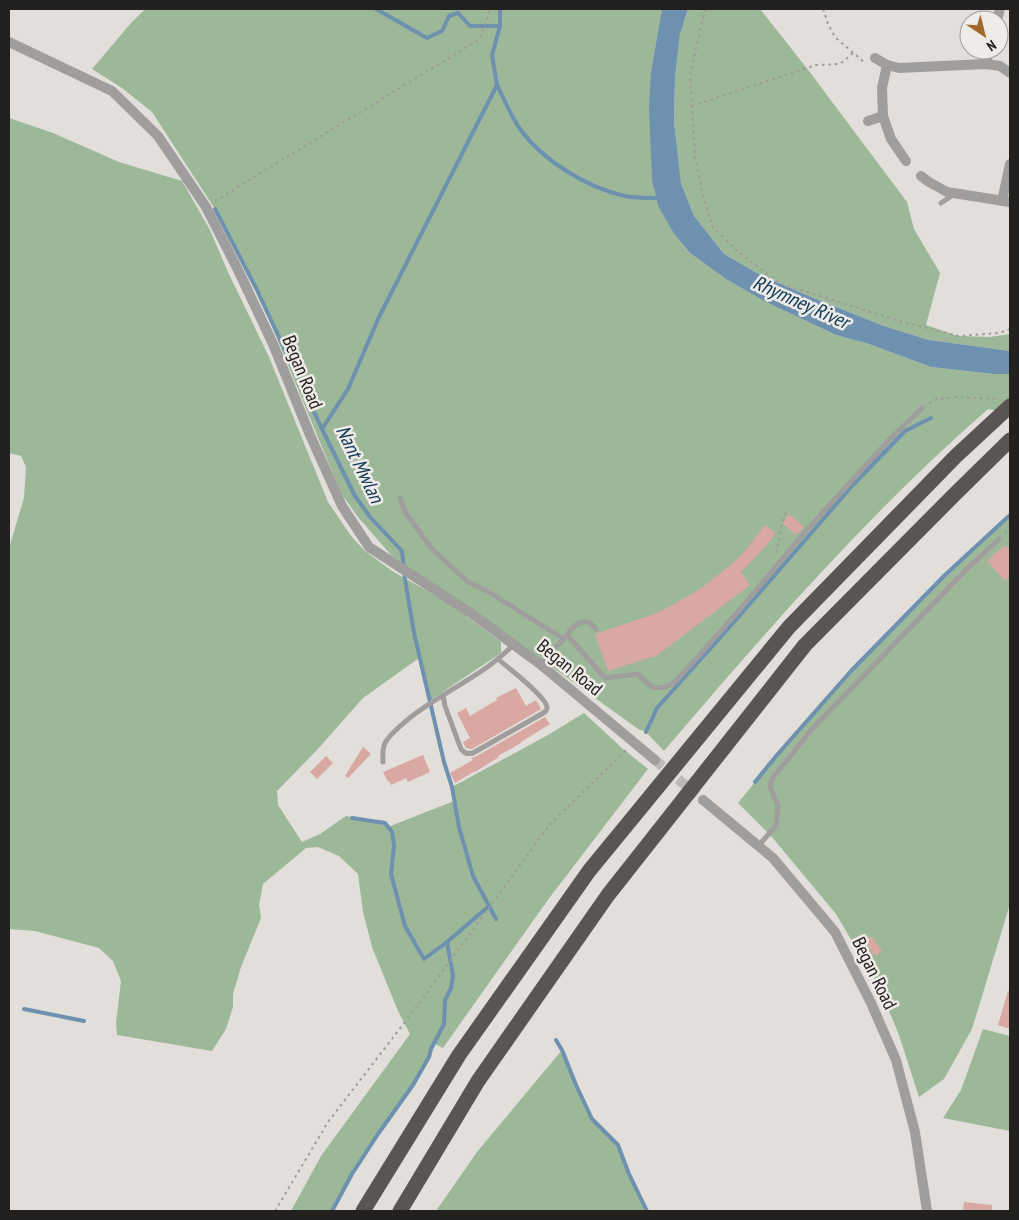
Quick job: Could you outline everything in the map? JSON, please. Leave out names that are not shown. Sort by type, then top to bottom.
[{"type":"highway","points":[[364,1211],[459,1055],[589,871],[789,627],[1007,403]]},
{"type":"highway","points":[[400,1211],[478,1081],[608,895],[786,668],[805,645],[1006,444]]},
{"type":"street","name":"Began Road","points":[[9,42],[112,91],[158,136],[206,206],[273,344],[310,436],[342,506],[369,547],[472,614],[540,664],[655,760]]},
{"type":"street","points":[[875,58],[899,68],[986,64],[1000,66],[1010,73]]},
{"type":"street","points":[[986,64],[987,60]]},
{"type":"street","points":[[888,65],[882,88],[883,116],[891,139],[906,161]]},
{"type":"street","points":[[868,121],[883,116]]},
{"type":"street","points":[[921,176],[947,192],[1006,201],[1010,164]]},
{"type":"street","name":"Began Road","points":[[703,800],[773,858],[834,932],[871,1003],[896,1060],[915,1132],[927,1211]]},
{"type":"lane","points":[[941,203],[953,193]]},
{"type":"lane","points":[[400,498],[405,512],[432,549],[468,582],[566,637],[605,678],[638,674],[647,685],[658,688],[667,687],[676,681],[742,607],[778,563],[887,442],[922,408]]},
{"type":"lane","points":[[758,846],[776,826],[778,806],[770,787],[772,778],[812,729],[999,539]]},
{"type":"lane","points":[[540,664],[574,626],[580,622],[589,622],[596,630]]},
{"type":"lane","points":[[383,762],[384,744],[399,727],[422,709],[498,659],[513,644]]},
{"type":"lane","points":[[443,695],[445,706],[461,749],[467,754],[473,753],[545,712],[547,706],[540,694],[498,659]]},
{"type":"path","points":[[206,206],[480,39],[490,9]]},
{"type":"path","points":[[705,9],[690,76],[695,158],[712,227],[735,248],[779,282],[899,322],[958,336],[999,333],[1010,329]]},
{"type":"path","points":[[823,9],[830,30],[835,37],[867,64],[875,58]]},
{"type":"path","points":[[692,106],[816,65],[840,64],[853,53]]},
{"type":"path","points":[[922,408],[937,400],[956,397],[996,398],[1007,403]]},
{"type":"path","points":[[778,563],[775,560],[784,516],[787,512]]},
{"type":"path","points":[[275,1211],[328,1122],[552,823],[633,742]]},
{"type":"green space","points":[[145,9],[662,9],[651,71],[652,181],[658,206],[674,234],[690,253],[726,279],[764,301],[836,335],[869,344],[931,367],[993,374],[1010,374],[1010,413],[988,409],[902,489],[780,617],[664,751],[646,732],[638,729],[512,638],[391,555],[357,516],[341,493],[256,288],[215,209],[152,112],[122,88],[92,69]]},
{"type":"green space","points":[[688,9],[760,9],[907,202],[914,229],[940,273],[926,325],[958,336],[989,337],[1010,334],[1010,351],[929,340],[884,326],[755,272],[724,254],[694,216],[681,183],[674,121],[675,77],[680,34]]},
{"type":"green space","points":[[9,118],[53,133],[119,162],[182,181],[210,230],[269,357],[328,502],[351,536],[364,550],[392,571],[436,596],[501,642],[501,653],[429,701],[419,658],[363,698],[317,750],[277,791],[278,805],[302,842],[320,834],[346,816],[385,823],[388,827],[454,801],[452,787],[548,735],[584,713],[648,769],[547,901],[443,1048],[435,1044],[431,1049],[429,1057],[413,1085],[352,1174],[332,1211],[291,1211],[321,1156],[410,1034],[398,1011],[372,947],[363,912],[358,874],[339,856],[318,847],[306,848],[263,884],[259,905],[261,918],[241,967],[233,994],[233,1007],[226,1029],[212,1051],[117,1035],[116,1023],[121,981],[113,961],[99,948],[35,931],[9,929],[9,548],[24,498],[26,467],[21,456],[9,453]]},
{"type":"green space","points":[[1010,515],[1010,904],[972,1029],[944,1079],[919,1097],[899,1035],[879,987],[836,914],[772,837],[738,803],[808,719],[852,670],[930,591]]},
{"type":"green space","points":[[983,1029],[1010,1036],[1010,1131],[943,1118],[961,1090]]},
{"type":"green space","points":[[562,1050],[592,1119],[618,1145],[629,1174],[647,1211],[436,1211],[477,1152]]},
{"type":"water","name":"Rhymney River","points":[[662,9],[688,9],[680,34],[675,77],[674,121],[681,183],[694,216],[724,254],[779,283],[884,326],[929,340],[1010,351],[1010,374],[993,374],[931,367],[869,344],[836,335],[764,301],[726,279],[690,253],[674,234],[658,206],[652,181],[649,108],[651,71]]},
{"type":"building","points":[[789,514],[804,527],[796,535],[783,524]]},
{"type":"building","points":[[765,525],[776,533],[741,572],[750,585],[655,657],[608,671],[595,634],[654,614],[700,589],[732,564],[745,551]]},
{"type":"building","points":[[1005,545],[1010,550],[1010,576],[1005,581],[987,561]]},
{"type":"building","points":[[516,688],[526,706],[536,700],[541,709],[472,749],[466,748],[463,742],[470,738],[457,713],[466,708],[470,716],[497,700],[496,698]]},
{"type":"building","points":[[545,717],[550,724],[455,783],[450,773],[473,760],[471,758]]},
{"type":"building","points":[[363,747],[371,754],[348,778],[345,776]]},
{"type":"building","points":[[423,755],[430,772],[408,782],[406,778],[391,785],[388,782],[383,772]]},
{"type":"building","points":[[326,756],[333,763],[317,779],[310,772]]},
{"type":"building","points":[[871,936],[882,951],[875,956],[864,941]]},
{"type":"building","points":[[1008,991],[1010,992],[1010,1029],[998,1025]]},
{"type":"building","points":[[964,1202],[992,1205],[992,1211],[963,1211]]},
{"type":"waterway","points":[[376,9],[427,38],[442,31],[449,16],[458,13],[470,26],[500,26]]},
{"type":"waterway","name":"Nant Mwlan","points":[[496,919],[473,876],[459,827],[452,787],[444,762],[414,633],[402,551],[370,517],[355,496],[322,429],[348,389],[379,317],[497,85],[492,55],[500,26],[500,9]]},
{"type":"waterway","points":[[497,85],[520,129],[541,152],[567,172],[596,187],[611,192],[629,197],[656,198]]},
{"type":"waterway","points":[[215,209],[256,288],[322,429]]},
{"type":"waterway","points":[[646,732],[657,708],[852,486],[905,431],[931,418]]},
{"type":"waterway","points":[[755,782],[851,671],[945,575],[1010,515]]},
{"type":"waterway","points":[[352,818],[385,823],[392,832],[394,845],[391,874],[405,926],[424,959],[489,906]]},
{"type":"waterway","points":[[332,1211],[352,1174],[413,1085],[429,1057],[444,1024],[445,1000],[451,988],[453,976],[447,942]]},
{"type":"waterway","points":[[24,1009],[84,1021]]},
{"type":"waterway","name":"Nant Mwlan","points":[[556,1040],[592,1119],[618,1145],[629,1174],[647,1211]]},
{"type":"tunnel","points":[[655,760],[703,800]]}]
